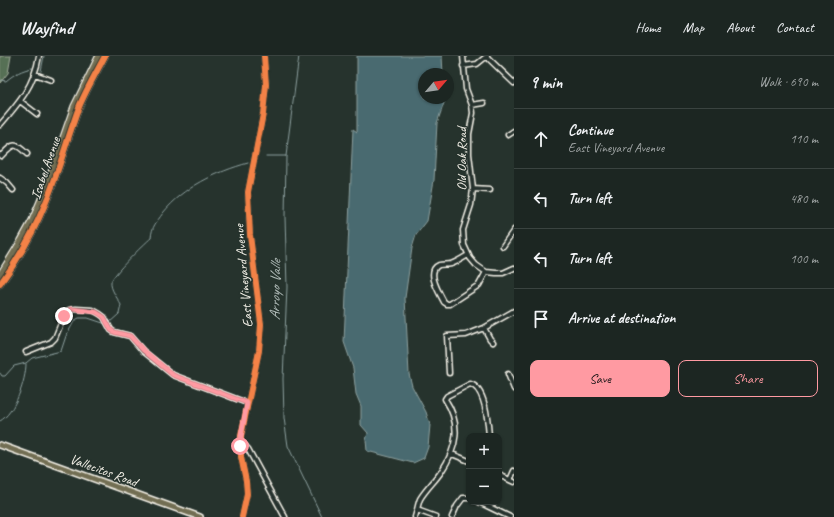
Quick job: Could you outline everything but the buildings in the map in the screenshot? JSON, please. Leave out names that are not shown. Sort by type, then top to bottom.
[{"type":"highway","name":"Isabel Avenue","points":[[0,275],[19,246],[32,221],[45,190],[76,101],[99,56]]},
{"type":"highway","name":"Isabel Avenue","points":[[0,284],[21,253],[37,223],[50,192],[79,108],[105,56]]},
{"type":"main road","name":"Vallecitos Road","points":[[0,446],[200,517]]},
{"type":"street","points":[[0,125],[20,101],[35,74],[39,56]]},
{"type":"street","name":"East Vineyard Avenue","points":[[242,517],[246,502],[246,494],[240,446],[247,403],[259,351],[261,324],[250,235],[248,192],[263,114],[266,85],[264,56]]},
{"type":"street","name":"Old Oak Road","points":[[463,56],[466,89],[472,105],[473,113],[469,134],[469,154],[473,189],[471,205],[462,230],[468,255]]},
{"type":"street","points":[[464,66],[477,64],[487,57],[514,83]]},
{"type":"street","points":[[35,74],[51,80]]},
{"type":"street","points":[[20,101],[37,114]]},
{"type":"street","points":[[472,105],[484,103]]},
{"type":"street","points":[[508,135],[514,131]]},
{"type":"street","points":[[0,156],[16,145],[18,145],[26,154]]},
{"type":"street","points":[[0,178],[8,183],[12,190]]},
{"type":"street","points":[[473,189],[490,190]]},
{"type":"street","points":[[503,246],[514,230]]},
{"type":"street","points":[[486,272],[478,285],[450,304],[444,302],[434,283],[433,273],[438,265],[455,262],[468,255],[476,265],[486,272],[496,274],[503,273],[514,268]]},
{"type":"street","points":[[26,352],[51,342],[55,338],[64,316],[69,310],[93,310],[104,317],[111,330],[130,336],[143,350],[173,375],[247,403]]},
{"type":"street","points":[[449,373],[447,336],[466,334],[484,328],[514,312]]},
{"type":"street","points":[[484,328],[493,342]]},
{"type":"street","points":[[508,374],[514,389]]},
{"type":"street","points":[[415,517],[420,500],[452,454],[456,428],[446,399],[447,396],[470,384],[476,386],[485,405],[489,433]]},
{"type":"street","points":[[240,446],[245,446],[248,449],[285,517]]},
{"type":"street","points":[[452,454],[466,460]]},
{"type":"street","points":[[502,476],[512,481],[514,471]]},
{"type":"street","points":[[452,517],[457,506],[463,498],[466,498]]},
{"type":"street","points":[[485,505],[510,517]]},
{"type":"street","points":[[417,510],[436,517]]},
{"type":"green space","points":[[0,56],[11,56],[8,73],[0,83]]},
{"type":"water","points":[[357,56],[442,56],[443,68],[418,68],[418,104],[444,104],[437,123],[434,180],[427,221],[416,235],[412,248],[405,298],[409,374],[412,386],[426,412],[430,425],[428,447],[424,458],[413,463],[367,451],[366,440],[368,433],[361,425],[361,406],[356,394],[353,368],[344,342],[353,129],[357,132]]},
{"type":"waterway","points":[[41,71],[44,56]]},
{"type":"waterway","name":"Arroyo Valle","points":[[299,56],[286,156],[285,217],[287,287],[283,379],[284,418],[288,446],[322,517]]},
{"type":"waterway","points":[[0,80],[6,81],[12,76],[32,68]]},
{"type":"waterway","points":[[266,156],[286,156]]},
{"type":"waterway","points":[[109,323],[119,314],[121,305],[114,294],[111,282],[117,273],[151,238],[153,227],[163,213],[181,195],[201,182],[224,171],[248,163]]},
{"type":"waterway","points":[[0,373],[2,376],[5,376],[14,366],[26,363],[32,358],[61,351],[66,336],[75,320],[79,318],[88,318],[106,324]]},
{"type":"waterway","points":[[0,421],[10,411],[19,396],[24,379],[26,364]]},
{"type":"cycle path","points":[[0,284],[20,255],[41,213],[55,179],[79,107],[105,56]]},
{"type":"cycle path","points":[[242,517],[247,494],[241,457],[241,436],[259,351],[261,324],[250,235],[248,192],[263,114],[266,85],[264,56]]},
{"type":"route","points":[[64,316],[69,310],[72,309],[93,310],[104,317],[111,330],[126,334],[133,338],[143,350],[173,375],[238,401],[247,403],[240,446]]}]
